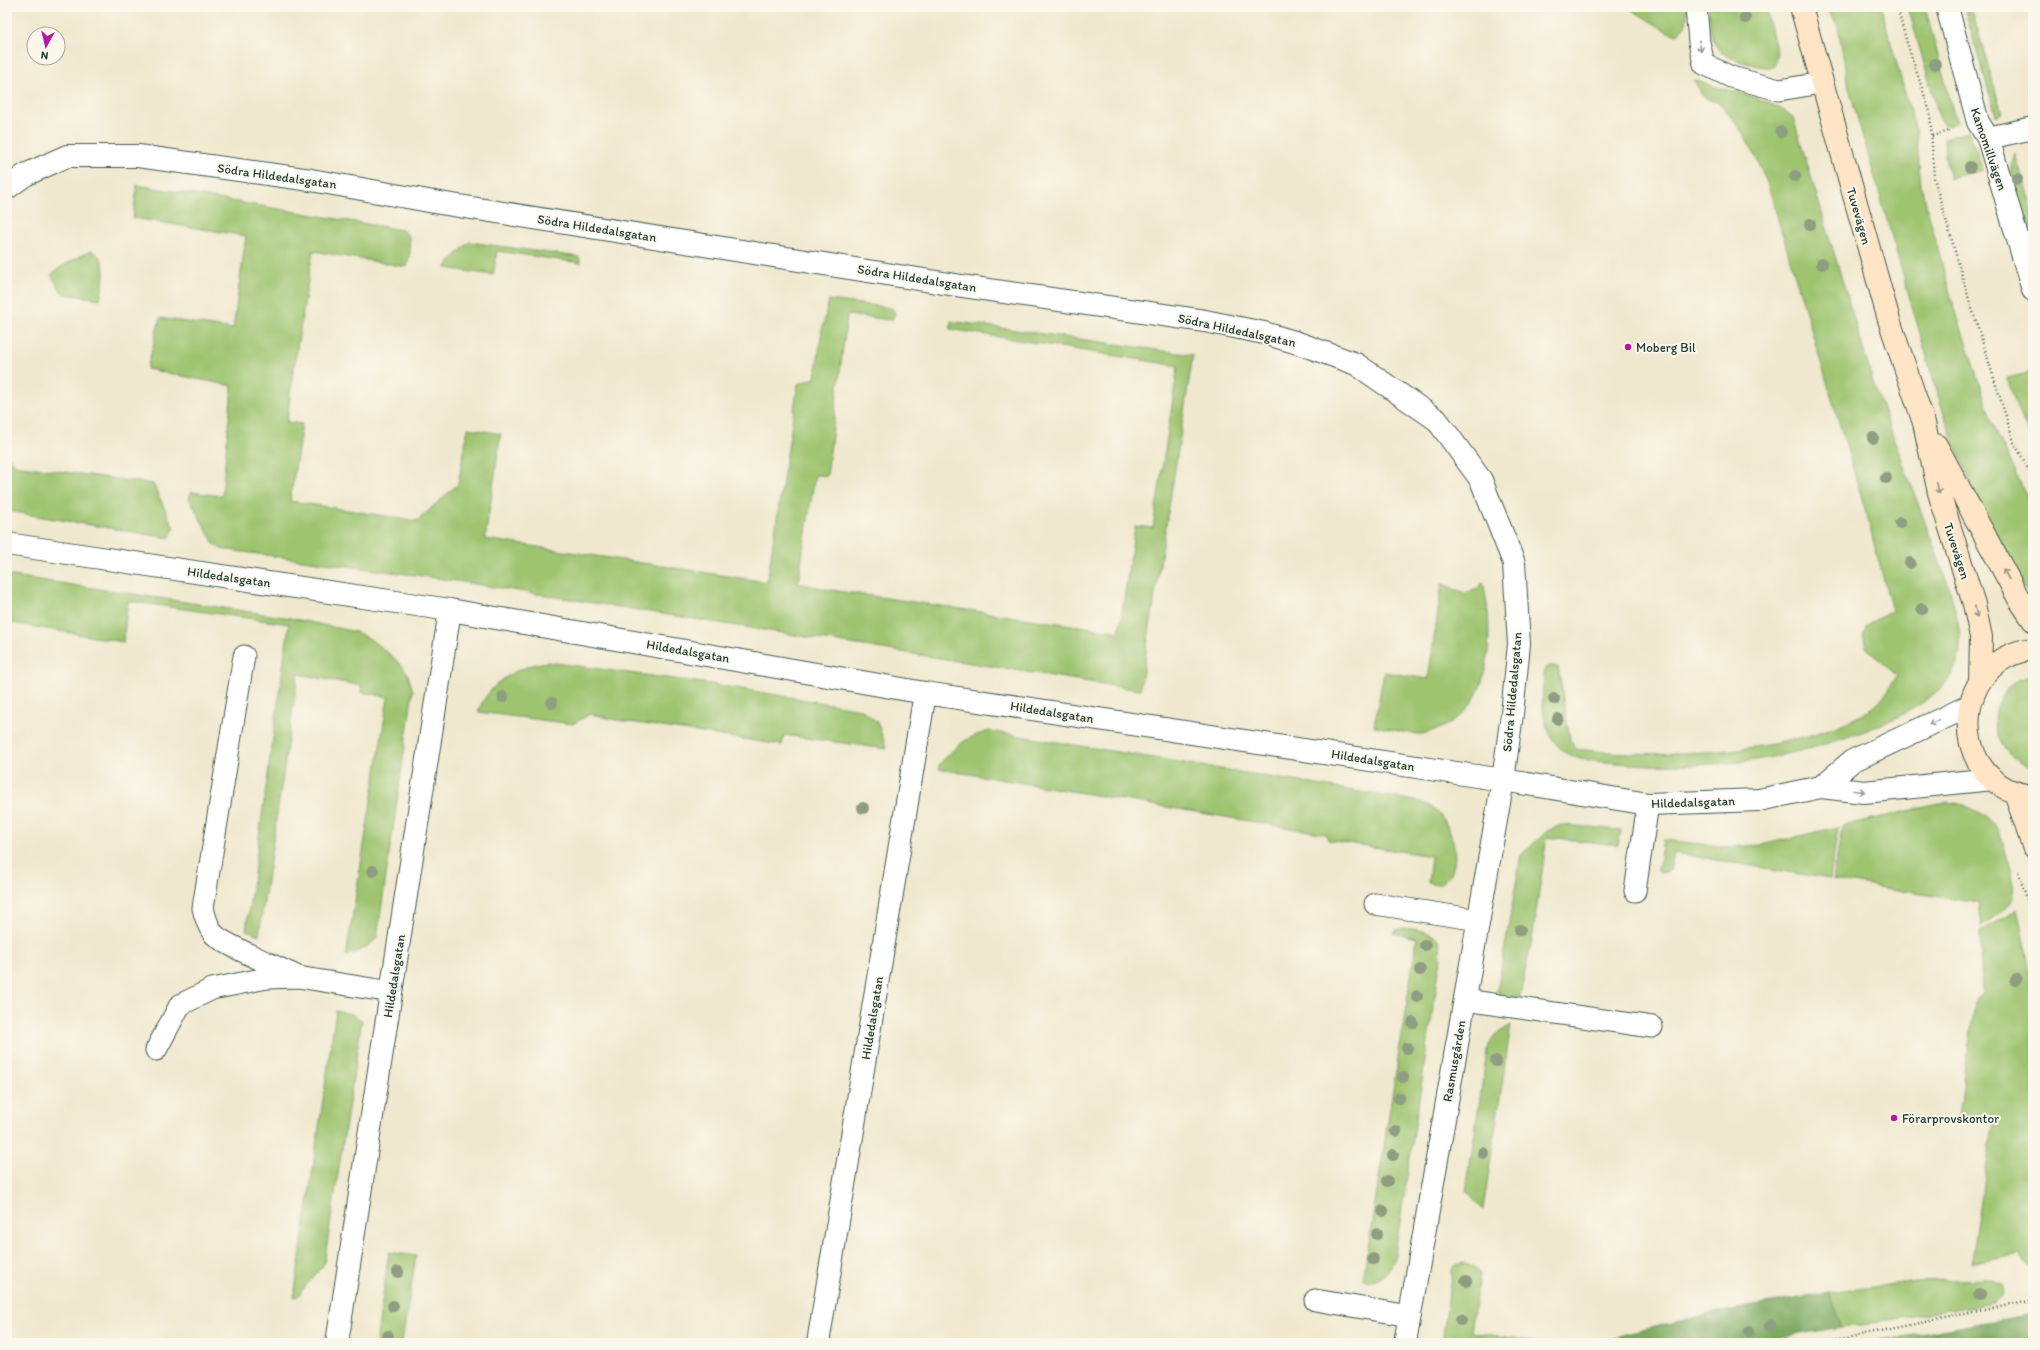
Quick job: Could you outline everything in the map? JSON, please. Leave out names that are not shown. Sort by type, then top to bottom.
[{"type":"main road","name":"Tuvevägen","points":[[1802,7],[1889,320],[1924,423],[1939,493],[1974,604],[1981,637],[1980,681]]},
{"type":"main road","name":"Tuvevägen","points":[[1924,423],[2019,599],[2033,620]]},
{"type":"main road","name":"Tuvevägen","points":[[2033,649],[2006,657],[1987,672],[1980,681],[1969,706],[1967,719],[1971,746],[1984,769],[1993,779],[2024,794],[2033,846]]},
{"type":"street","name":"Kamomillvägen","points":[[1947,7],[1978,122],[1988,138],[2033,290]]},
{"type":"street","points":[[1988,138],[2033,128]]},
{"type":"street","name":"Södra Hildedalsgatan","points":[[7,188],[25,175],[66,156],[138,156],[311,180],[440,203],[962,286],[1205,321],[1264,333],[1298,343],[1356,364],[1437,420],[1481,480],[1514,563],[1519,644],[1512,714],[1503,780]]},
{"type":"street","name":"Hildedalsgatan","points":[[7,544],[450,610],[925,693],[1503,780],[1648,804],[1759,800],[1821,787],[1864,792],[1993,779]]},
{"type":"street","name":"Hildedalsgatan","points":[[337,1343],[450,610]]},
{"type":"street","name":"Hildedalsgatan","points":[[818,1343],[925,693]]},
{"type":"street","name":"Hildedalsgatan","points":[[1821,787],[1852,761],[1969,706]]},
{"type":"street","name":"Rasmusgården","points":[[1405,1343],[1503,780]]},
{"type":"lane","points":[[1696,7],[1699,42],[1704,64],[1731,77],[1779,90],[1822,83]]},
{"type":"lane","points":[[244,656],[203,908],[207,923],[214,935],[251,955],[298,976]]},
{"type":"lane","points":[[1635,891],[1648,804]]},
{"type":"lane","points":[[1375,904],[1479,920]]},
{"type":"lane","points":[[156,1050],[180,1005],[212,990],[267,978],[298,976],[391,992]]},
{"type":"lane","points":[[1465,1000],[1652,1027]]},
{"type":"lane","points":[[1315,1300],[1410,1316]]},
{"type":"path","points":[[1897,7],[1907,43],[1930,112],[1934,178],[1967,293],[2014,442],[2033,478]]},
{"type":"path","points":[[1807,1343],[1851,1338],[2033,1300]]},
{"type":"green space","points":[[1627,7],[1688,7],[1686,24],[1677,35],[1668,32]]},
{"type":"green space","points":[[1708,7],[1765,7],[1777,52],[1774,67],[1763,67],[1746,63],[1734,59],[1719,50],[1712,37]]},
{"type":"green space","points":[[1827,7],[1881,7],[1916,132],[1921,185],[1951,297],[1992,422],[2033,510],[2033,599],[2024,587],[1984,514],[1960,458],[1941,406],[1847,80],[1838,26],[1828,12]]},
{"type":"green space","points":[[1908,7],[1925,7],[1953,111],[1959,122],[1947,126],[1940,120]]},
{"type":"green space","points":[[1964,7],[1971,7],[2002,113],[1996,116]]},
{"type":"green space","points":[[1694,80],[1758,99],[1793,117],[1874,385],[1950,590],[1959,630],[1960,650],[1954,670],[1940,689],[1919,705],[1892,720],[1862,732],[1800,751],[1749,761],[1716,764],[1649,765],[1581,759],[1569,755],[1563,751],[1550,735],[1544,716],[1543,705],[1544,675],[1548,666],[1558,667],[1570,740],[1576,749],[1610,752],[1690,753],[1733,750],[1775,743],[1814,734],[1849,721],[1878,703],[1886,694],[1897,676],[1866,647],[1863,635],[1867,625],[1892,611],[1863,502],[1768,186],[1754,154],[1737,124],[1720,104],[1703,95]]},
{"type":"green space","points":[[1969,131],[1983,170],[1950,178],[1945,157],[1944,139]]},
{"type":"green space","points":[[2015,153],[2033,212],[2033,241],[2014,186],[2012,164]]},
{"type":"green space","points":[[137,185],[402,230],[409,236],[410,252],[407,267],[313,251],[292,378],[287,422],[302,424],[290,501],[417,521],[458,484],[468,428],[501,434],[485,539],[767,582],[798,384],[815,378],[822,330],[829,300],[892,308],[895,313],[892,320],[847,315],[827,476],[815,475],[798,583],[831,590],[1119,632],[1135,526],[1153,528],[1178,366],[950,329],[951,321],[1193,355],[1140,690],[443,579],[221,549],[214,544],[189,498],[192,492],[222,496],[232,386],[147,369],[160,318],[233,329],[246,236],[133,218]]},
{"type":"green space","points":[[469,242],[579,257],[581,263],[497,251],[493,275],[446,268],[447,265]]},
{"type":"green space","points":[[90,251],[97,254],[103,265],[104,279],[100,299],[63,294],[51,275],[61,267]]},
{"type":"green space","points":[[2033,372],[2033,441],[2017,408],[2007,378]]},
{"type":"green space","points":[[7,455],[15,465],[153,484],[174,528],[170,537],[7,511]]},
{"type":"green space","points":[[7,575],[290,618],[356,632],[370,639],[392,656],[407,672],[413,691],[377,938],[365,948],[346,956],[388,697],[361,692],[362,686],[298,674],[259,935],[246,930],[289,624],[128,601],[123,642],[7,622]]},
{"type":"green space","points":[[1483,582],[1487,601],[1489,644],[1486,666],[1480,686],[1471,704],[1457,719],[1438,729],[1423,734],[1374,726],[1384,672],[1428,679],[1442,584],[1465,593],[1478,589]]},
{"type":"green space","points":[[548,662],[711,684],[861,709],[877,722],[887,749],[784,735],[782,745],[616,720],[590,714],[573,724],[478,712],[489,692],[506,677],[526,667]]},
{"type":"green space","points":[[2033,675],[2033,768],[2017,760],[2005,749],[1998,735],[1995,720],[1997,706],[2004,692],[2016,682]]},
{"type":"green space","points":[[990,731],[1421,802],[1433,808],[1440,814],[1445,823],[1453,843],[1455,854],[1454,864],[1451,873],[1443,882],[1433,884],[1428,883],[1431,856],[1328,840],[1326,834],[939,769],[939,765],[967,739]]},
{"type":"green space","points":[[1947,802],[1968,807],[1982,814],[1997,829],[2005,849],[2013,885],[2011,900],[2005,908],[1981,926],[1978,903],[1833,880],[1842,826]]},
{"type":"green space","points":[[1561,825],[1621,830],[1618,845],[1547,837],[1532,940],[1519,1000],[1500,996],[1497,991],[1521,855],[1547,831]]},
{"type":"green space","points":[[1838,827],[1830,879],[1674,853],[1670,871],[1661,873],[1658,870],[1663,840],[1731,847],[1761,845]]},
{"type":"green space","points":[[2017,909],[2033,983],[2033,1271],[2020,1254],[1971,1264],[1994,1120],[1959,1115],[1975,1002],[1982,993],[1980,932]]},
{"type":"green space","points":[[1404,928],[1424,931],[1437,938],[1440,944],[1441,958],[1394,1260],[1386,1273],[1373,1281],[1368,1281],[1363,1279],[1417,938],[1394,933],[1396,930]]},
{"type":"green space","points":[[336,1011],[351,1014],[362,1020],[324,1264],[297,1297],[294,1297]]},
{"type":"green space","points":[[1511,1025],[1483,1210],[1466,1191],[1488,1045],[1495,1035]]},
{"type":"green space","points":[[389,1252],[416,1256],[402,1343],[376,1343]]},
{"type":"green space","points":[[1462,1263],[1473,1266],[1479,1275],[1471,1332],[1547,1343],[1442,1343],[1452,1270],[1455,1266]]},
{"type":"green space","points":[[1988,1279],[2002,1284],[2004,1290],[2001,1298],[1993,1303],[1843,1327],[1829,1293],[1916,1281]]},
{"type":"green space","points":[[1829,1293],[1843,1327],[1744,1343],[1589,1343],[1713,1313]]},
{"type":"green space","points":[[2033,1314],[2033,1343],[1869,1343]]},
{"type":"place","name":"Moberg Bil","points":[[1628,347]]},
{"type":"place","name":"Förarprovskontor","points":[[1894,1118]]}]
